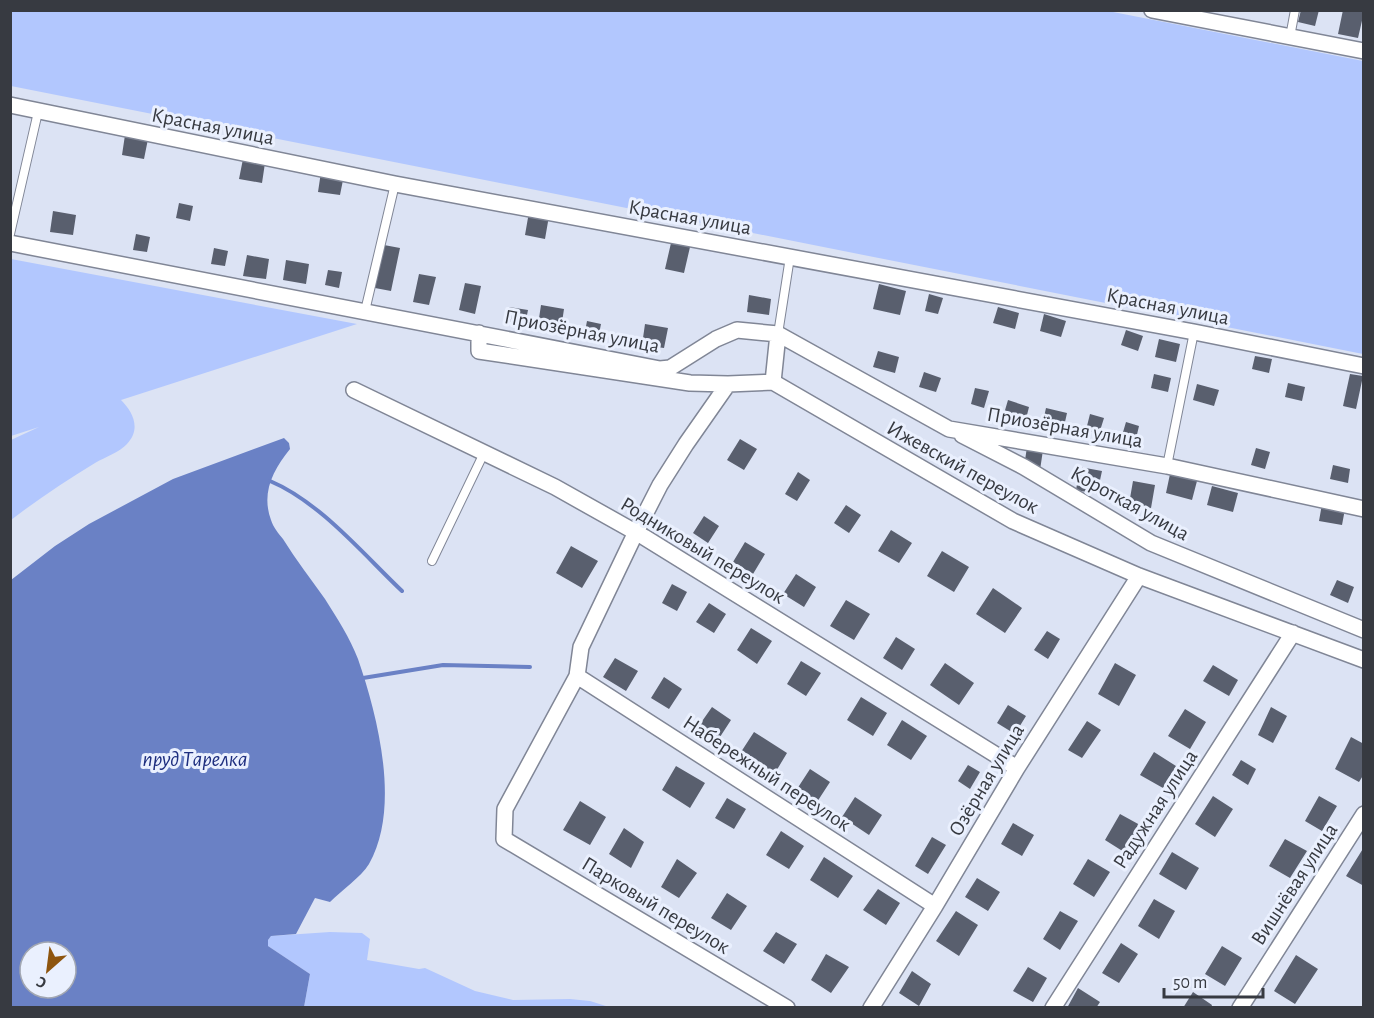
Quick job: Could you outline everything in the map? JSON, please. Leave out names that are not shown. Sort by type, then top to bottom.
[{"type":"street","points":[[1152,10],[1364,51]]},
{"type":"street","name":"Красная улица","points":[[10,105],[395,184],[1194,332],[1364,366]]},
{"type":"street","name":"Приозёрная улица","points":[[10,243],[660,369],[670,368],[716,339],[737,330],[778,334],[949,429],[1167,466],[1364,509]]},
{"type":"street","points":[[479,333],[479,351],[690,383],[728,384],[773,382],[778,334]]},
{"type":"street","name":"Ижевский переулок","points":[[773,382],[1013,522],[1139,576],[1364,660]]},
{"type":"street","points":[[577,676],[581,647],[660,485],[728,384]]},
{"type":"street","name":"Родниковый переулок","points":[[354,390],[555,488],[636,532],[1017,768]]},
{"type":"street","name":"Короткая улица","points":[[949,429],[1024,467],[1151,543],[1364,630]]},
{"type":"street","name":"Озёрная улица","points":[[872,1008],[1017,768],[1139,576]]},
{"type":"street","name":"Радужная улица","points":[[1053,1008],[1293,633]]},
{"type":"street","name":"Парковый переулок","points":[[577,676],[504,809],[504,839],[787,1008]]},
{"type":"street","name":"Набережный переулок","points":[[577,676],[935,906]]},
{"type":"street","name":"Вишнёвая улица","points":[[1240,1008],[1364,814]]},
{"type":"lane","points":[[1290,37],[1295,10]]},
{"type":"lane","points":[[10,234],[38,112]]},
{"type":"lane","points":[[364,311],[395,184]]},
{"type":"lane","points":[[778,334],[790,257]]},
{"type":"lane","points":[[1167,466],[1194,332]]},
{"type":"lane","points":[[432,561],[484,453]]},
{"type":"shaded area","points":[[11,11],[1108,11],[1363,61],[1363,354],[11,86]]},
{"type":"shaded area","points":[[11,259],[357,324],[121,400],[129,409],[135,426],[132,438],[127,444],[63,483],[11,520],[11,440],[39,427],[11,436]]},
{"type":"shaded area","points":[[330,932],[362,933],[370,939],[367,960],[419,969],[425,968],[475,991],[513,1000],[570,999],[590,1001],[609,1007],[304,1007],[310,974],[268,946],[268,940],[271,936]]},
{"type":"water","name":"пруд Тарелка","points":[[284,438],[289,443],[290,449],[278,465],[270,482],[268,510],[275,528],[325,599],[358,659],[379,735],[385,790],[384,816],[379,841],[369,864],[330,902],[315,898],[296,934],[271,936],[268,940],[268,946],[310,974],[304,1007],[11,1007],[11,580],[55,546],[89,524],[173,479]]},
{"type":"building","points":[[1301,10],[1319,10],[1315,26],[1298,22]]},
{"type":"building","points":[[1343,10],[1364,12],[1358,38],[1338,34]]},
{"type":"building","points":[[125,135],[148,139],[144,159],[122,155]]},
{"type":"building","points":[[243,159],[265,163],[262,183],[239,179]]},
{"type":"building","points":[[321,172],[344,175],[340,195],[318,192]]},
{"type":"building","points":[[179,203],[193,206],[190,221],[176,218]]},
{"type":"building","points":[[53,211],[76,215],[73,235],[50,232]]},
{"type":"building","points":[[529,212],[549,216],[545,239],[525,235]]},
{"type":"building","points":[[136,234],[150,237],[147,252],[133,250]]},
{"type":"building","points":[[671,243],[690,247],[684,273],[665,269]]},
{"type":"building","points":[[384,245],[400,248],[391,291],[375,288]]},
{"type":"building","points":[[214,248],[228,251],[225,266],[211,264]]},
{"type":"building","points":[[247,255],[269,259],[266,279],[243,276]]},
{"type":"building","points":[[286,260],[309,264],[306,284],[283,280]]},
{"type":"building","points":[[328,270],[342,272],[339,288],[325,285]]},
{"type":"building","points":[[419,274],[436,277],[429,305],[413,302]]},
{"type":"building","points":[[465,283],[481,286],[475,314],[459,310]]},
{"type":"building","points":[[879,284],[906,291],[900,315],[873,309]]},
{"type":"building","points":[[929,294],[943,298],[938,314],[925,311]]},
{"type":"building","points":[[749,295],[771,299],[769,315],[747,312]]},
{"type":"building","points":[[541,305],[564,309],[561,329],[538,325]]},
{"type":"building","points":[[509,307],[528,310],[525,325],[506,321]]},
{"type":"building","points":[[998,307],[1019,313],[1015,329],[993,323]]},
{"type":"building","points":[[1044,314],[1066,321],[1061,337],[1040,331]]},
{"type":"building","points":[[587,321],[601,324],[598,339],[584,337]]},
{"type":"building","points":[[645,324],[668,328],[664,348],[642,345]]},
{"type":"building","points":[[1126,330],[1143,336],[1138,351],[1121,345]]},
{"type":"building","points":[[1159,339],[1180,344],[1176,362],[1155,357]]},
{"type":"building","points":[[878,351],[899,357],[895,373],[873,367]]},
{"type":"building","points":[[1255,356],[1272,359],[1269,373],[1252,369]]},
{"type":"building","points":[[924,372],[941,378],[936,392],[919,387]]},
{"type":"building","points":[[1154,374],[1171,378],[1168,392],[1151,388]]},
{"type":"building","points":[[1350,374],[1363,376],[1356,409],[1343,406]]},
{"type":"building","points":[[1288,383],[1305,387],[1302,401],[1285,397]]},
{"type":"building","points":[[1197,384],[1219,390],[1214,406],[1193,400]]},
{"type":"building","points":[[975,388],[989,391],[984,408],[971,404]]},
{"type":"building","points":[[1008,400],[1029,407],[1025,423],[1003,417]]},
{"type":"building","points":[[1046,408],[1067,413],[1063,431],[1042,426]]},
{"type":"building","points":[[1090,414],[1104,418],[1099,434],[1086,430]]},
{"type":"building","points":[[1126,422],[1139,426],[1135,443],[1121,439]]},
{"type":"building","points":[[740,439],[757,449],[744,470],[727,460]]},
{"type":"building","points":[[1027,447],[1043,450],[1040,470],[1024,467]]},
{"type":"building","points":[[1256,448],[1270,452],[1265,469],[1251,465]]},
{"type":"building","points":[[1333,465],[1350,469],[1348,483],[1330,479]]},
{"type":"building","points":[[1080,467],[1102,471],[1097,494],[1076,490]]},
{"type":"building","points":[[798,472],[810,480],[797,501],[785,494]]},
{"type":"building","points":[[1170,474],[1197,481],[1192,500],[1166,493]]},
{"type":"building","points":[[1133,481],[1155,485],[1151,508],[1129,504]]},
{"type":"building","points":[[1212,486],[1238,493],[1233,512],[1207,505]]},
{"type":"building","points":[[1322,504],[1345,509],[1342,525],[1319,521]]},
{"type":"building","points":[[846,505],[861,515],[849,533],[834,523]]},
{"type":"building","points":[[704,516],[719,526],[708,543],[693,533]]},
{"type":"building","points":[[891,530],[912,543],[899,563],[878,551]]},
{"type":"building","points":[[745,542],[765,554],[753,574],[733,562]]},
{"type":"building","points":[[571,546],[598,561],[582,588],[556,573]]},
{"type":"building","points":[[942,551],[969,567],[954,592],[927,576]]},
{"type":"building","points":[[796,574],[816,587],[804,607],[783,594]]},
{"type":"building","points":[[1337,580],[1354,587],[1348,603],[1330,595]]},
{"type":"building","points":[[672,584],[687,592],[677,611],[662,603]]},
{"type":"building","points":[[993,588],[1022,608],[1005,633],[976,614]]},
{"type":"building","points":[[846,600],[870,614],[854,640],[830,626]]},
{"type":"building","points":[[709,603],[726,614],[714,633],[696,622]]},
{"type":"building","points":[[751,628],[772,641],[757,664],[737,650]]},
{"type":"building","points":[[1047,631],[1060,639],[1048,659],[1034,650]]},
{"type":"building","points":[[896,637],[915,649],[902,670],[883,658]]},
{"type":"building","points":[[615,658],[638,671],[626,691],[603,677]]},
{"type":"building","points":[[801,661],[821,673],[806,696],[787,684]]},
{"type":"building","points":[[945,663],[974,683],[959,705],[930,685]]},
{"type":"building","points":[[1115,663],[1136,675],[1119,706],[1098,694]]},
{"type":"building","points":[[1213,665],[1238,680],[1229,696],[1203,681]]},
{"type":"building","points":[[664,677],[682,689],[669,709],[651,698]]},
{"type":"building","points":[[861,697],[887,713],[873,736],[847,720]]},
{"type":"building","points":[[1008,705],[1026,716],[1015,734],[997,723]]},
{"type":"building","points":[[712,707],[731,720],[718,740],[698,727]]},
{"type":"building","points":[[1271,707],[1287,716],[1273,743],[1258,735]]},
{"type":"building","points":[[1185,709],[1206,722],[1190,749],[1168,736]]},
{"type":"building","points":[[902,720],[927,736],[911,760],[887,745]]},
{"type":"building","points":[[1087,721],[1101,730],[1082,758],[1068,750]]},
{"type":"building","points":[[754,732],[787,753],[775,773],[741,752]]},
{"type":"building","points":[[1351,737],[1364,744],[1364,774],[1359,782],[1335,769]]},
{"type":"building","points":[[1154,752],[1176,766],[1163,788],[1140,775]]},
{"type":"building","points":[[1241,760],[1256,769],[1248,785],[1232,775]]},
{"type":"building","points":[[968,765],[980,772],[970,789],[958,781]]},
{"type":"building","points":[[676,766],[705,783],[690,808],[662,790]]},
{"type":"building","points":[[810,769],[830,782],[817,802],[797,789]]},
{"type":"building","points":[[1213,796],[1233,809],[1215,837],[1195,824]]},
{"type":"building","points":[[1319,796],[1337,806],[1322,831],[1305,821]]},
{"type":"building","points":[[855,797],[882,815],[869,835],[842,817]]},
{"type":"building","points":[[727,798],[746,809],[734,829],[715,818]]},
{"type":"building","points":[[580,801],[606,817],[590,845],[563,830]]},
{"type":"building","points":[[1120,814],[1140,825],[1124,852],[1105,840]]},
{"type":"building","points":[[1013,823],[1034,835],[1022,856],[1001,844]]},
{"type":"building","points":[[624,828],[644,842],[631,868],[609,854]]},
{"type":"building","points":[[781,831],[804,846],[789,869],[766,855]]},
{"type":"building","points":[[932,837],[946,845],[928,874],[915,866]]},
{"type":"building","points":[[1285,839],[1307,851],[1290,878],[1269,866]]},
{"type":"building","points":[[1364,847],[1364,886],[1346,876]]},
{"type":"building","points":[[1172,852],[1199,868],[1186,890],[1159,874]]},
{"type":"building","points":[[824,857],[853,876],[838,898],[810,880]]},
{"type":"building","points":[[677,859],[697,873],[679,898],[661,887]]},
{"type":"building","points":[[1088,859],[1110,872],[1094,897],[1073,884]]},
{"type":"building","points":[[977,878],[1000,892],[988,911],[965,897]]},
{"type":"building","points":[[878,889],[900,903],[886,925],[863,910]]},
{"type":"building","points":[[727,893],[747,906],[731,930],[711,918]]},
{"type":"building","points":[[1154,899],[1175,911],[1159,939],[1138,926]]},
{"type":"building","points":[[956,911],[978,925],[959,956],[936,941]]},
{"type":"building","points":[[1060,911],[1078,921],[1060,950],[1043,939]]},
{"type":"building","points":[[776,932],[797,944],[784,964],[763,951]]},
{"type":"building","points":[[1121,943],[1138,954],[1119,983],[1102,973]]},
{"type":"building","points":[[1222,946],[1242,958],[1225,986],[1205,974]]},
{"type":"building","points":[[826,954],[849,967],[831,993],[811,980]]},
{"type":"building","points":[[1296,955],[1318,969],[1295,1004],[1274,991]]},
{"type":"building","points":[[1028,967],[1047,978],[1033,1002],[1013,991]]},
{"type":"building","points":[[912,971],[931,984],[919,1006],[899,993]]},
{"type":"building","points":[[1078,988],[1100,1002],[1096,1008],[1067,1008]]},
{"type":"building","points":[[1193,992],[1212,1005],[1211,1008],[1183,1008]]},
{"type":"waterway","points":[[270,481],[288,490],[323,515],[402,591]]},
{"type":"waterway","points":[[363,678],[443,665],[530,667]]}]
